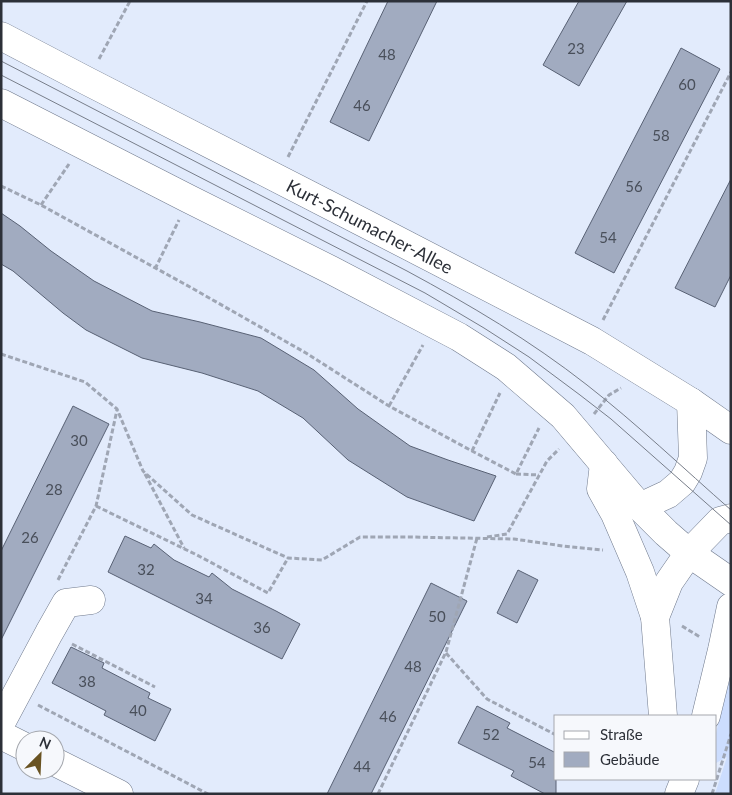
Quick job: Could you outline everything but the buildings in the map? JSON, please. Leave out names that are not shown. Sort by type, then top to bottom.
[{"type":"street","name":"Kurt-Schumacher-Allee","points":[[1,36],[592,340],[691,402],[731,430]]},
{"type":"street","points":[[1,103],[331,270],[459,337],[506,367],[563,416],[640,507],[666,533],[689,553],[731,582]]},
{"type":"street","points":[[640,507],[668,494],[682,482],[688,472],[693,458],[691,402]]},
{"type":"street","points":[[604,464],[601,489],[615,514],[657,614],[663,715]]},
{"type":"street","points":[[657,614],[669,582],[689,553],[720,521],[731,518]]},
{"type":"street","points":[[1,723],[66,603],[91,600]]},
{"type":"street","points":[[706,715],[731,607]]},
{"type":"street","points":[[1,734],[15,742]]},
{"type":"street","points":[[65,767],[119,794]]},
{"type":"street","points":[[666,780],[667,794]]},
{"type":"street","points":[[679,794],[685,780]]},
{"type":"path","points":[[86,81],[130,1]]},
{"type":"path","points":[[277,179],[367,1]]},
{"type":"path","points":[[592,340],[731,72]]},
{"type":"path","points":[[41,205],[83,145]]},
{"type":"path","points":[[1,186],[41,205],[306,353],[389,406],[472,451],[516,474],[539,475]]},
{"type":"path","points":[[155,269],[189,199]]},
{"type":"path","points":[[389,406],[435,325]]},
{"type":"path","points":[[1,354],[85,382],[117,409],[143,472],[184,548]]},
{"type":"path","points":[[472,451],[511,371]]},
{"type":"path","points":[[476,538],[507,534],[547,461],[586,424],[609,395],[645,373]]},
{"type":"path","points":[[516,474],[550,405]]},
{"type":"path","points":[[54,588],[96,506],[117,409]]},
{"type":"path","points":[[143,472],[192,516],[288,558],[322,560],[360,537],[514,539],[563,546],[631,552]]},
{"type":"path","points":[[96,506],[184,548],[268,593],[288,558]]},
{"type":"path","points":[[378,794],[446,652],[476,538]]},
{"type":"path","points":[[657,614],[722,650]]},
{"type":"path","points":[[49,633],[155,686]]},
{"type":"path","points":[[446,652],[486,699],[554,734]]},
{"type":"path","points":[[17,694],[208,794]]},
{"type":"path","points":[[717,778],[731,734]]},
{"type":"path","points":[[712,794],[716,780]]},
{"type":"shaded area","points":[[730,676],[731,794],[715,794],[727,757],[717,762],[717,729]]},
{"type":"tram line","points":[[1,61],[407,271],[500,324],[544,353],[606,400],[731,510]]},
{"type":"tram line","points":[[1,75],[425,293],[484,328],[529,357],[611,419],[731,525]]}]
